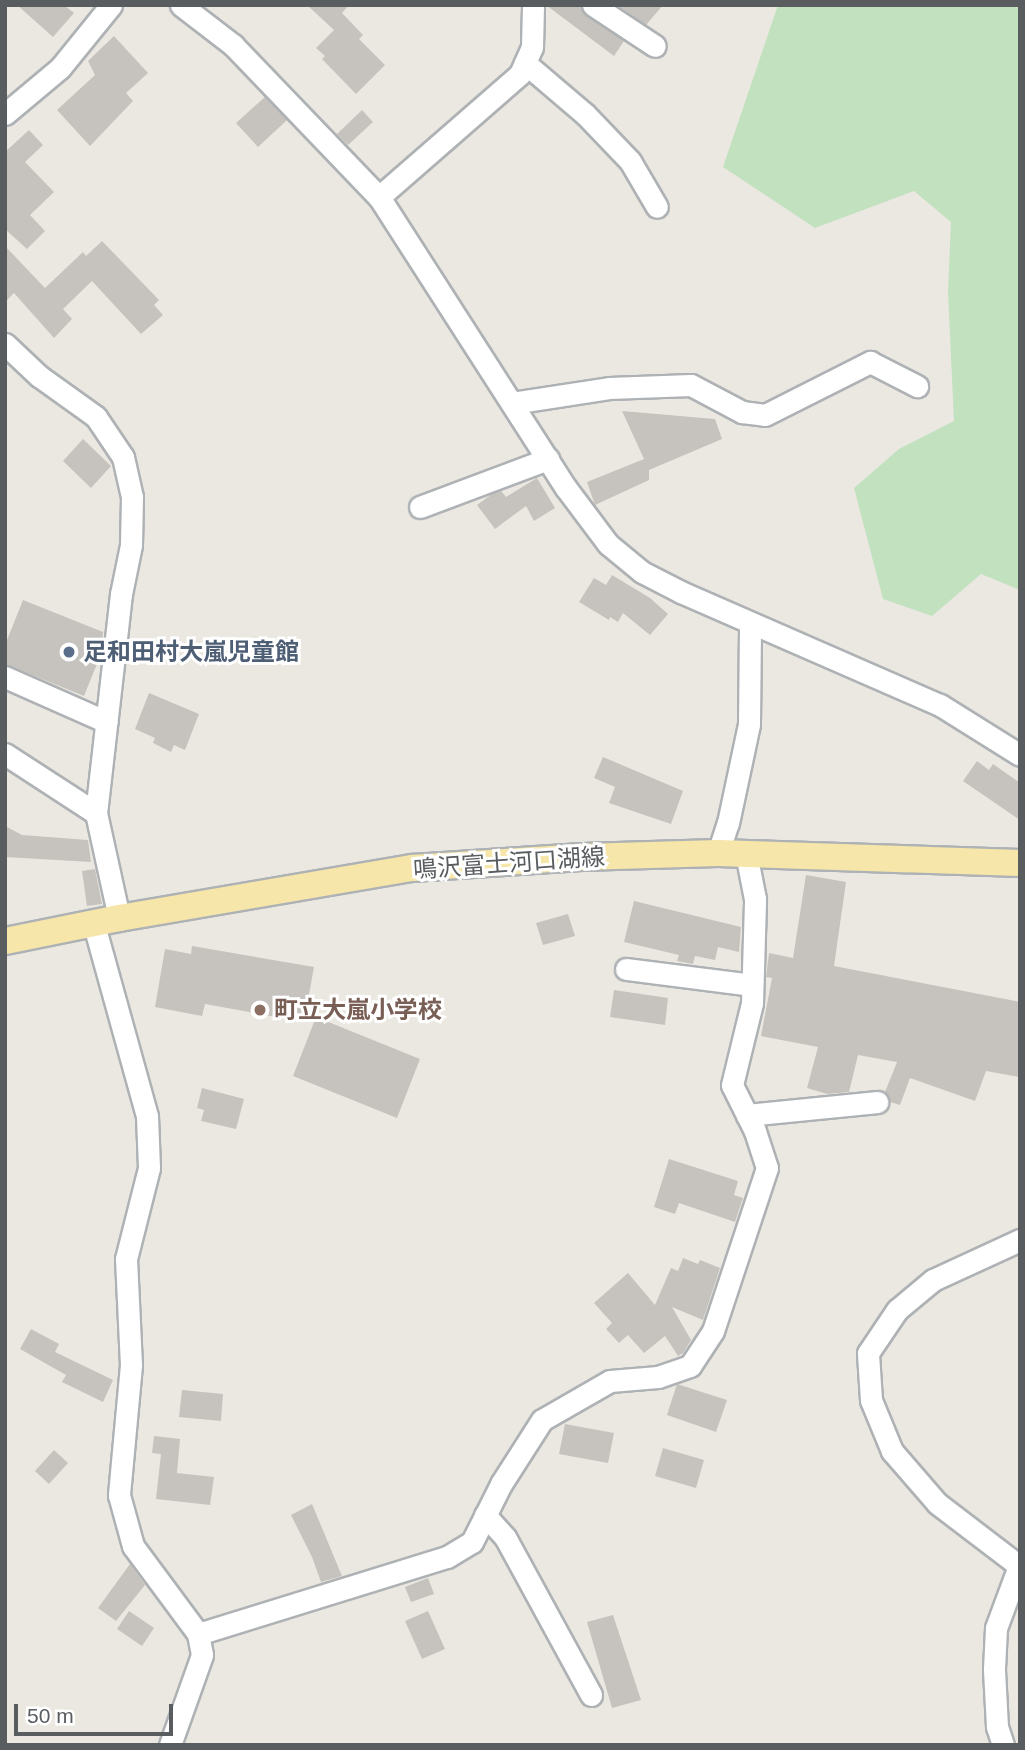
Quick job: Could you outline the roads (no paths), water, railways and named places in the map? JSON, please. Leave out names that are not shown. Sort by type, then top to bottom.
[{"type":"main road","name":"鳴沢富士河口湖線","points":[[5,941],[412,868],[583,857],[718,853],[1020,863]]},
{"type":"street","points":[[5,114],[60,68],[111,5]]},
{"type":"street","points":[[181,5],[233,45],[379,197],[548,459],[599,533],[616,551],[642,572],[750,625],[940,705],[1020,755]]},
{"type":"street","points":[[379,197],[520,74],[533,47],[533,5]]},
{"type":"street","points":[[593,5],[655,46]]},
{"type":"street","points":[[525,63],[585,114],[630,161],[657,207]]},
{"type":"street","points":[[5,344],[39,376],[96,417],[123,457],[132,497],[131,545],[121,594],[96,813],[107,921],[147,1116],[149,1168],[126,1259],[131,1365],[119,1495],[133,1546],[198,1634],[202,1655],[170,1745]]},
{"type":"street","points":[[512,402],[609,388],[691,385],[742,412],[765,415],[870,362],[917,386]]},
{"type":"street","points":[[420,507],[548,459]]},
{"type":"street","points":[[718,853],[729,823],[749,724],[750,625]]},
{"type":"street","points":[[5,677],[107,722]]},
{"type":"street","points":[[5,754],[96,813]]},
{"type":"street","points":[[198,1634],[447,1557],[472,1542],[501,1484],[542,1420],[610,1381],[658,1377],[690,1366],[713,1331],[767,1168],[747,1115],[732,1085],[752,1003],[755,899],[747,853]]},
{"type":"street","points":[[626,969],[752,985]]},
{"type":"street","points":[[747,1115],[877,1102]]},
{"type":"street","points":[[1003,1745],[997,1727],[996,1628],[1019,1564],[937,1503],[892,1451],[871,1400],[868,1353],[897,1310],[933,1280],[1020,1240]]},
{"type":"street","points":[[485,1515],[505,1536],[592,1695]]},
{"type":"place","name":"足和田村大嵐児童館","points":[[69,652]]},
{"type":"place","name":"町立大嵐小学校","points":[[260,1010]]}]
